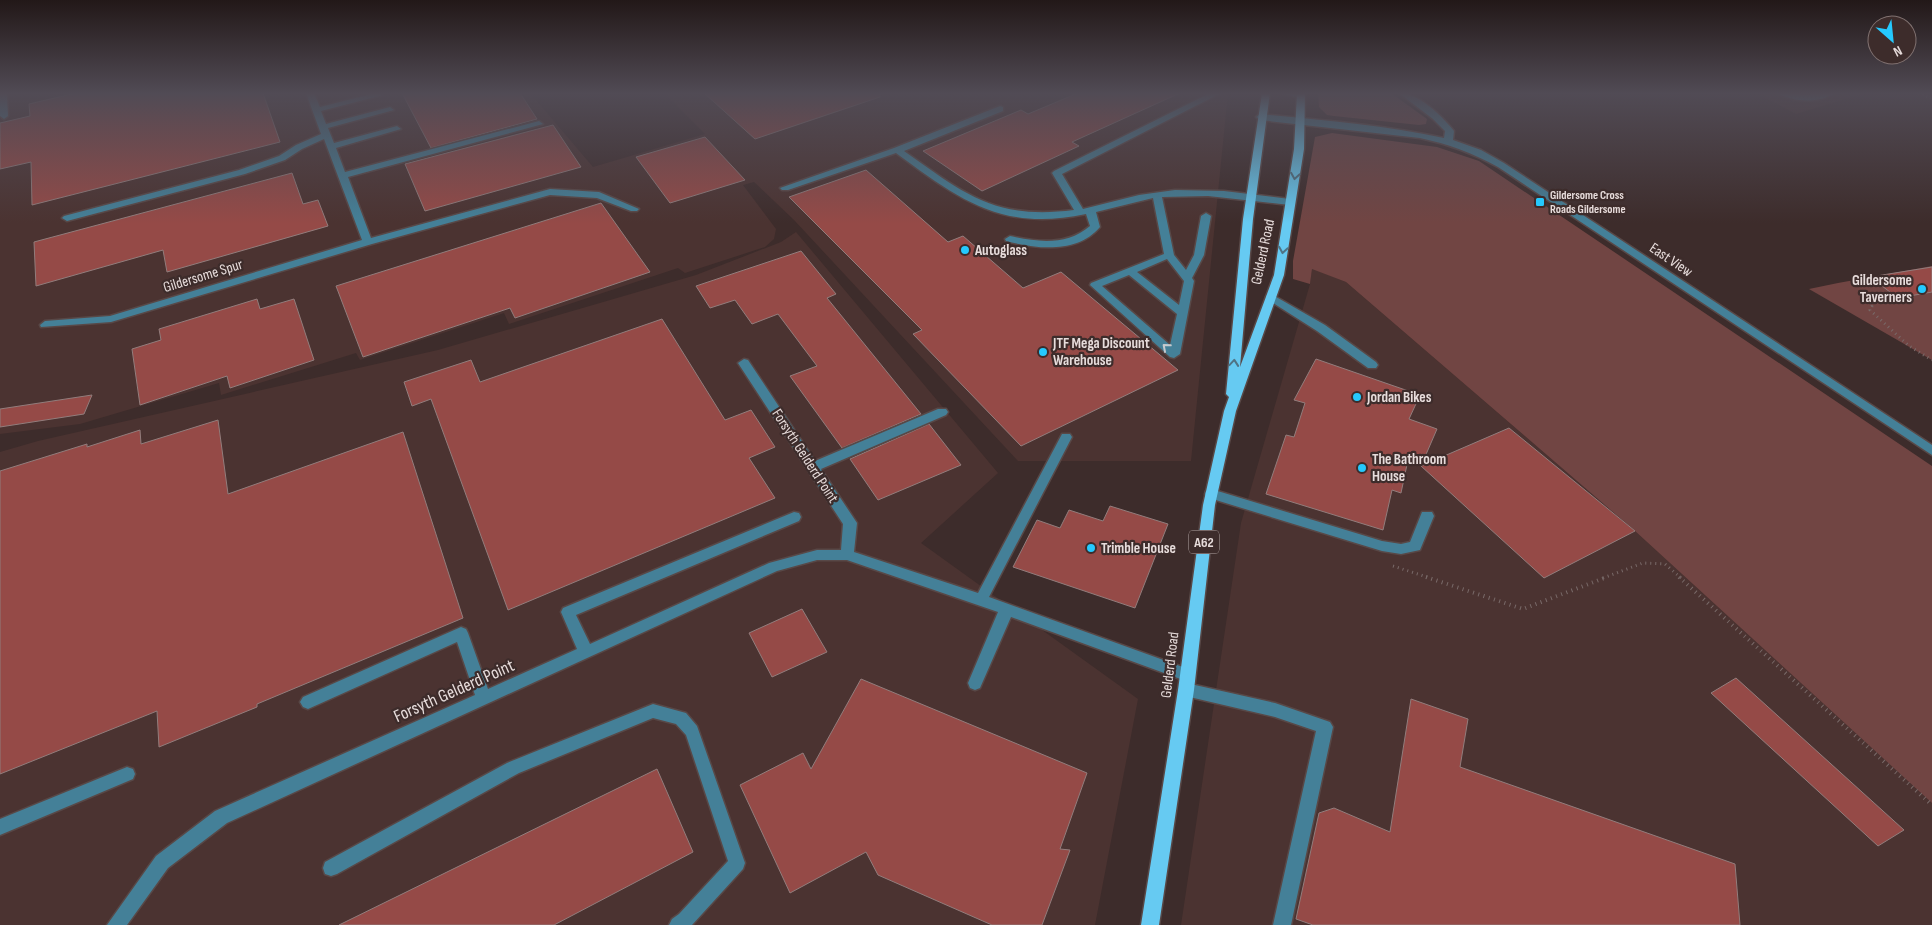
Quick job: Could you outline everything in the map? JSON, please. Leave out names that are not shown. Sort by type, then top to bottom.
[{"type":"main road","name":"Gelderd Road","points":[[1230,411],[1246,227],[1258,136]]},
{"type":"main road","name":"Gelderd Road","points":[[1150,925],[1186,683],[1211,494],[1230,411],[1279,275],[1299,136]]},
{"type":"street","points":[[67,218],[242,172],[282,158],[317,136]]},
{"type":"street","points":[[327,136],[368,242]]},
{"type":"street","points":[[331,147],[371,136]]},
{"type":"street","points":[[342,176],[493,136]]},
{"type":"street","points":[[785,188],[932,136]]},
{"type":"street","points":[[1010,239],[1027,244],[1044,245],[1065,243],[1090,233],[1095,227],[1057,173],[1131,136]]},
{"type":"street","name":"East View","points":[[1421,136],[1448,141],[1478,152],[1501,165],[1932,451]]},
{"type":"street","points":[[1448,141],[1449,136]]},
{"type":"street","points":[[897,150],[964,197],[1002,211],[1042,215],[1085,211],[1157,194],[1196,191],[1290,202]]},
{"type":"street","name":"Gildersome Spur","points":[[45,325],[111,319],[368,242],[550,192],[599,195],[634,209]]},
{"type":"street","points":[[1157,194],[1169,255],[1189,281],[1174,354],[1095,285],[1169,255]]},
{"type":"street","points":[[1187,278],[1199,256],[1206,216]]},
{"type":"street","points":[[1130,271],[1183,314]]},
{"type":"street","points":[[1271,296],[1321,328],[1372,365]]},
{"type":"street","name":"Forsyth Gelderd Point","points":[[744,363],[850,523],[847,555]]},
{"type":"street","points":[[812,467],[942,412]]},
{"type":"street","points":[[981,600],[1066,437]]},
{"type":"street","points":[[1211,494],[1382,546],[1401,549],[1415,546],[1427,516]]},
{"type":"street","points":[[586,652],[568,612],[794,517]]},
{"type":"street","name":"Forsyth Gelderd Point","points":[[116,925],[162,862],[221,817],[774,567],[817,555],[847,555],[981,600],[1186,683],[1325,727],[1282,925]]},
{"type":"street","points":[[975,683],[1007,610]]},
{"type":"street","points":[[308,702],[461,633],[482,698]]},
{"type":"street","points":[[331,868],[513,768],[653,711],[681,718],[692,731],[737,862],[685,920],[678,925]]},
{"type":"street","points":[[0,827],[126,774]]},
{"type":"path","points":[[1875,300],[1870,310],[1909,346],[1932,360]]},
{"type":"path","points":[[1386,564],[1523,609],[1643,563],[1665,564],[1932,805]]},
{"type":"shaded area","points":[[0,136],[567,136],[593,167],[698,136],[1224,136],[1191,461],[1018,461],[794,220],[754,182],[743,185],[776,229],[774,239],[765,247],[685,273],[678,268],[509,324],[504,313],[360,360],[356,353],[221,395],[219,383],[80,424],[0,434]]},
{"type":"shaded area","points":[[1356,136],[1437,147],[1479,161],[1932,466],[1932,803],[1635,531],[1346,282],[1312,269],[1310,284],[1293,279],[1293,261],[1315,137]]},
{"type":"shaded area","points":[[796,232],[998,473],[921,543],[1138,699],[1095,925],[0,925],[0,452],[38,441],[438,350],[696,275],[781,242]]},
{"type":"shaded area","points":[[1932,266],[1932,360],[1809,289],[1838,283]]},
{"type":"shaded area","points":[[1312,268],[1346,282],[1635,531],[1932,803],[1932,925],[1181,925],[1241,523],[1310,284]]},
{"type":"building","points":[[0,136],[278,136],[280,142],[32,205],[31,162],[0,169]]},
{"type":"building","points":[[425,136],[474,136],[431,148]]},
{"type":"building","points":[[511,136],[560,136],[581,167],[425,211],[405,164]]},
{"type":"building","points":[[752,136],[763,136],[755,139]]},
{"type":"building","points":[[958,136],[1085,136],[1072,142],[1079,146],[982,191],[923,151]]},
{"type":"building","points":[[705,137],[745,180],[670,203],[636,157]]},
{"type":"building","points":[[866,170],[948,242],[963,236],[1023,288],[1061,272],[1178,370],[1021,446],[913,334],[922,330],[789,197]]},
{"type":"building","points":[[292,173],[303,204],[318,200],[328,226],[167,272],[163,250],[36,286],[34,242]]},
{"type":"building","points":[[601,203],[650,272],[515,318],[510,308],[363,357],[336,286]]},
{"type":"building","points":[[801,251],[836,294],[827,298],[921,414],[842,448],[790,376],[817,366],[778,314],[752,324],[735,300],[710,308],[696,286]]},
{"type":"building","points":[[1932,267],[1932,292],[1898,298],[1870,277]]},
{"type":"building","points":[[257,299],[260,309],[294,299],[314,360],[230,388],[227,376],[140,405],[132,349],[161,340],[159,329]]},
{"type":"building","points":[[662,319],[725,420],[751,410],[775,447],[749,458],[775,498],[508,610],[431,399],[412,406],[404,382],[471,360],[480,382]]},
{"type":"building","points":[[1316,359],[1420,395],[1409,419],[1437,429],[1421,466],[1409,455],[1401,493],[1392,490],[1383,530],[1266,494],[1286,435],[1294,437],[1305,403],[1294,400]]},
{"type":"building","points":[[92,395],[84,414],[0,427],[0,409]]},
{"type":"building","points":[[218,420],[228,494],[403,432],[463,618],[159,747],[157,711],[0,774],[0,471],[140,430],[141,444]]},
{"type":"building","points":[[929,424],[961,465],[878,500],[850,459]]},
{"type":"building","points":[[1509,428],[1635,531],[1544,578],[1421,466]]},
{"type":"building","name":"Trimble House","points":[[1110,506],[1168,524],[1135,608],[1013,567],[1037,520],[1060,528],[1069,510],[1103,521]]},
{"type":"building","points":[[802,609],[827,652],[772,677],[749,633]]},
{"type":"building","points":[[1736,678],[1904,830],[1878,846],[1711,693]]},
{"type":"building","points":[[861,679],[1087,773],[1060,849],[1070,850],[1042,925],[992,925],[878,875],[866,852],[790,893],[740,785],[803,753],[811,769]]},
{"type":"building","points":[[1411,699],[1468,719],[1460,767],[1735,864],[1740,925],[1313,925],[1296,919],[1319,813],[1334,808],[1390,832]]},
{"type":"building","points":[[657,769],[693,852],[554,925],[339,925]]},
{"type":"place","name":"Gildersome Cross Roads Gildersome","points":[[1540,202]]},
{"type":"place","name":"Autoglass","points":[[965,250]]},
{"type":"place","name":"Gildersome Taverners","points":[[1922,289]]},
{"type":"place","name":"JTF Mega Discount Warehouse","points":[[1043,352]]},
{"type":"place","name":"Jordan Bikes","points":[[1357,397]]},
{"type":"place","name":"The Bathroom House","points":[[1362,468]]},
{"type":"place","name":"Trimble House","points":[[1091,548]]}]
